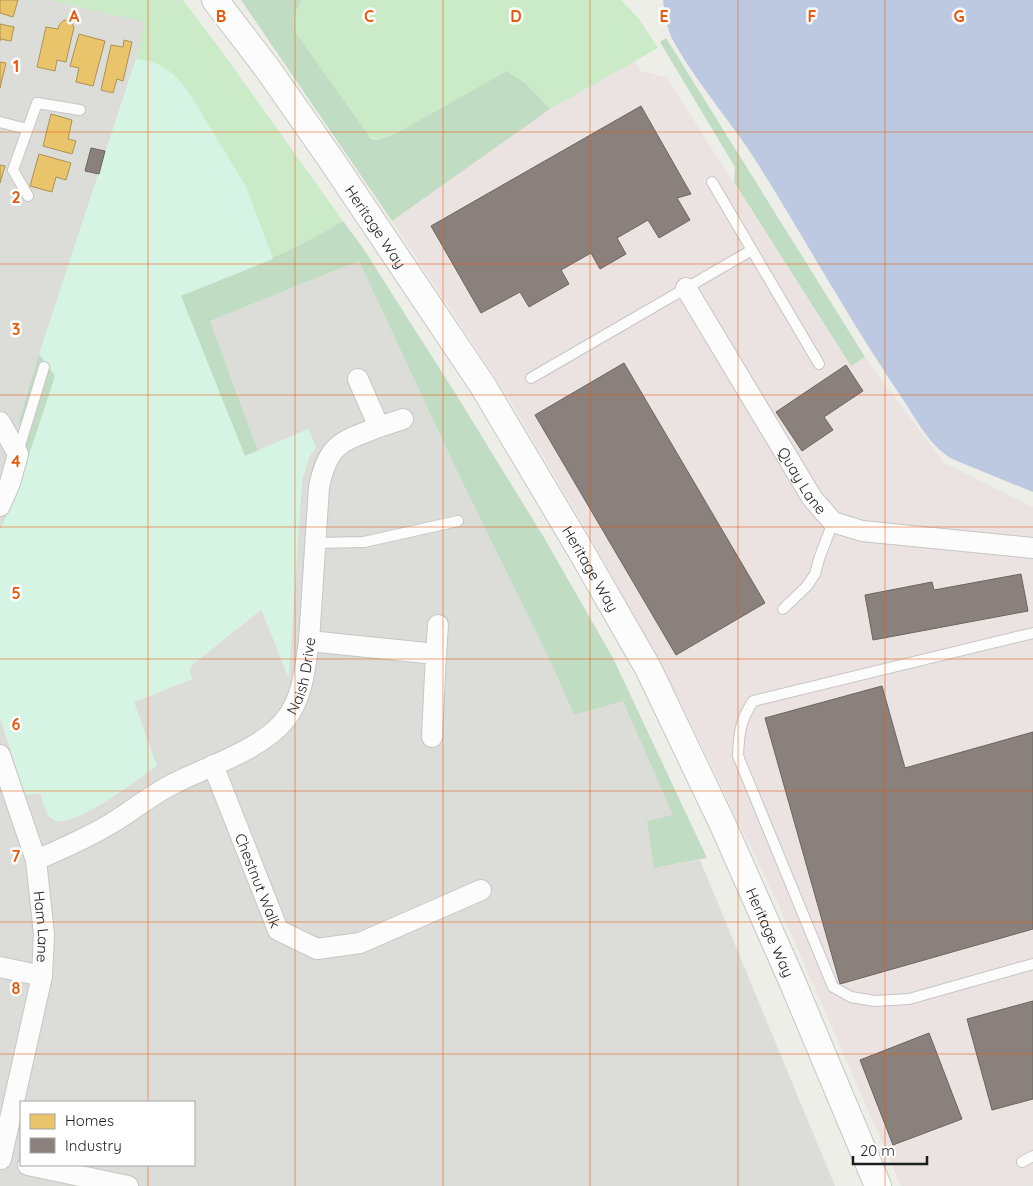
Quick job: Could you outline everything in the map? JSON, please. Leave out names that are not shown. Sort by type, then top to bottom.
[{"type":"street","name":"Heritage Way","points":[[215,0],[267,68],[327,153],[483,386],[648,668],[723,825],[792,981],[878,1186]]},
{"type":"street","name":"Quay Lane","points":[[686,288],[812,498],[833,522],[862,531],[1033,548]]},
{"type":"street","points":[[358,379],[378,427]]},
{"type":"street","name":"Naish Drive","points":[[36,860],[86,837],[172,784],[264,738],[279,727],[290,714],[300,692],[309,641],[319,487],[324,466],[329,454],[342,443],[378,427],[403,419]]},
{"type":"street","points":[[0,422],[18,454],[10,483],[0,506]]},
{"type":"street","points":[[432,737],[438,625]]},
{"type":"street","points":[[309,641],[436,654]]},
{"type":"street","name":"Ham Lane","points":[[0,755],[36,860],[44,934],[42,976],[1,1159]]},
{"type":"street","name":"Chestnut Walk","points":[[213,765],[278,930],[317,949],[360,943],[480,890]]},
{"type":"street","points":[[0,967],[42,976]]},
{"type":"street","points":[[1,1159],[20,1163]]},
{"type":"street","points":[[32,1166],[103,1184],[128,1186]]},
{"type":"lane","points":[[28,196],[14,170],[36,103],[80,110]]},
{"type":"lane","points":[[0,122],[27,129]]},
{"type":"lane","points":[[712,182],[819,364]]},
{"type":"lane","points":[[530,378],[752,250]]},
{"type":"lane","points":[[18,454],[44,367]]},
{"type":"lane","points":[[315,543],[364,542],[458,521]]},
{"type":"lane","points":[[783,609],[807,586],[815,574],[833,522]]},
{"type":"lane","points":[[1033,633],[753,701],[744,714],[739,733],[738,756],[833,986],[851,997],[875,1001],[908,999],[1033,964]]},
{"type":"lane","points":[[1022,1162],[1033,1156]]},
{"type":"shaded area","points":[[0,0],[49,0],[146,22],[136,59],[19,421],[25,446],[24,456],[0,529]]},
{"type":"shaded area","points":[[635,61],[641,71],[666,77],[851,366],[865,357],[944,463],[1033,507],[1033,1185],[1031,1186],[901,1186],[779,906],[683,707],[604,561],[508,397],[392,221],[543,113]]},
{"type":"shaded area","points":[[359,261],[455,467],[553,667],[574,715],[623,700],[674,815],[654,868],[700,860],[835,1186],[0,1186],[0,717],[25,795],[40,793],[48,815],[134,702],[192,679],[189,670],[193,664],[262,609],[288,677],[302,480],[309,457],[316,447],[308,429],[258,451],[210,321]]},
{"type":"green space","points":[[49,0],[183,0],[343,221],[306,243],[273,259],[245,185],[154,62],[136,59],[145,22]]},
{"type":"green space","points":[[241,0],[302,0],[295,16],[296,33],[371,139],[378,140],[397,133],[507,71],[526,84],[550,109],[392,221]]},
{"type":"green space","points":[[302,0],[621,0],[639,19],[658,48],[543,113],[397,133],[379,140],[372,138],[364,131],[296,33],[295,15]]},
{"type":"green space","points":[[666,38],[865,357],[851,366],[734,182],[735,167],[660,42]]},
{"type":"green space","points":[[136,59],[160,65],[177,78],[188,91],[245,185],[273,259],[181,296],[245,456],[308,429],[316,448],[309,457],[302,480],[289,678],[261,609],[193,664],[189,670],[192,679],[134,702],[157,766],[106,801],[76,817],[63,821],[54,820],[48,815],[40,793],[25,795],[0,717],[0,530],[25,467],[55,376],[39,354]]},
{"type":"green space","points":[[343,221],[363,248],[457,396],[543,536],[613,658],[707,858],[654,868],[647,821],[673,815],[623,701],[574,715],[553,667],[455,467],[359,261],[210,321],[258,451],[245,457],[190,320],[0,537],[0,529],[24,456],[25,446],[19,421],[39,354],[48,344],[247,269],[327,231]]},
{"type":"water","points":[[663,0],[1033,0],[1033,492],[952,459],[943,453],[929,438],[862,337],[751,153],[706,92],[675,44],[670,34]]},
{"type":"building: Homes","points":[[0,0],[18,0],[13,17],[0,13]]},
{"type":"building: Homes","points":[[64,20],[70,21],[74,27],[66,62],[57,60],[55,71],[37,67],[46,27],[58,29]]},
{"type":"building: Homes","points":[[0,24],[14,27],[11,41],[0,39]]},
{"type":"building: Homes","points":[[79,34],[105,41],[93,86],[76,82],[79,68],[70,66]]},
{"type":"building: Homes","points":[[124,40],[132,42],[123,81],[117,79],[113,93],[101,90],[111,45],[123,47]]},
{"type":"building: Homes","points":[[0,62],[6,63],[0,88]]},
{"type":"building: Homes","points":[[51,114],[72,120],[68,139],[76,141],[72,154],[43,146]]},
{"type":"building: Homes","points":[[39,154],[71,163],[66,180],[56,177],[52,192],[30,186]]},
{"type":"building: Homes","points":[[0,165],[5,166],[0,183]]},
{"type":"building: Industry","points":[[641,106],[691,194],[677,198],[690,220],[659,238],[648,220],[617,238],[626,254],[600,269],[591,253],[561,270],[569,284],[529,307],[520,292],[481,313],[431,226]]},
{"type":"building: Industry","points":[[91,148],[105,151],[99,174],[85,171]]},
{"type":"building: Industry","points":[[624,363],[765,603],[676,655],[535,415]]},
{"type":"building: Industry","points":[[846,365],[863,391],[824,417],[833,430],[802,451],[776,412]]},
{"type":"building: Industry","points":[[1021,574],[1028,611],[873,640],[865,595],[932,582],[934,590]]},
{"type":"building: Industry","points":[[882,686],[905,768],[1033,732],[1033,929],[840,984],[765,718]]},
{"type":"building: Industry","points":[[1033,1001],[1033,1099],[992,1110],[967,1019]]},
{"type":"building: Industry","points":[[929,1033],[962,1119],[893,1145],[860,1060]]}]
